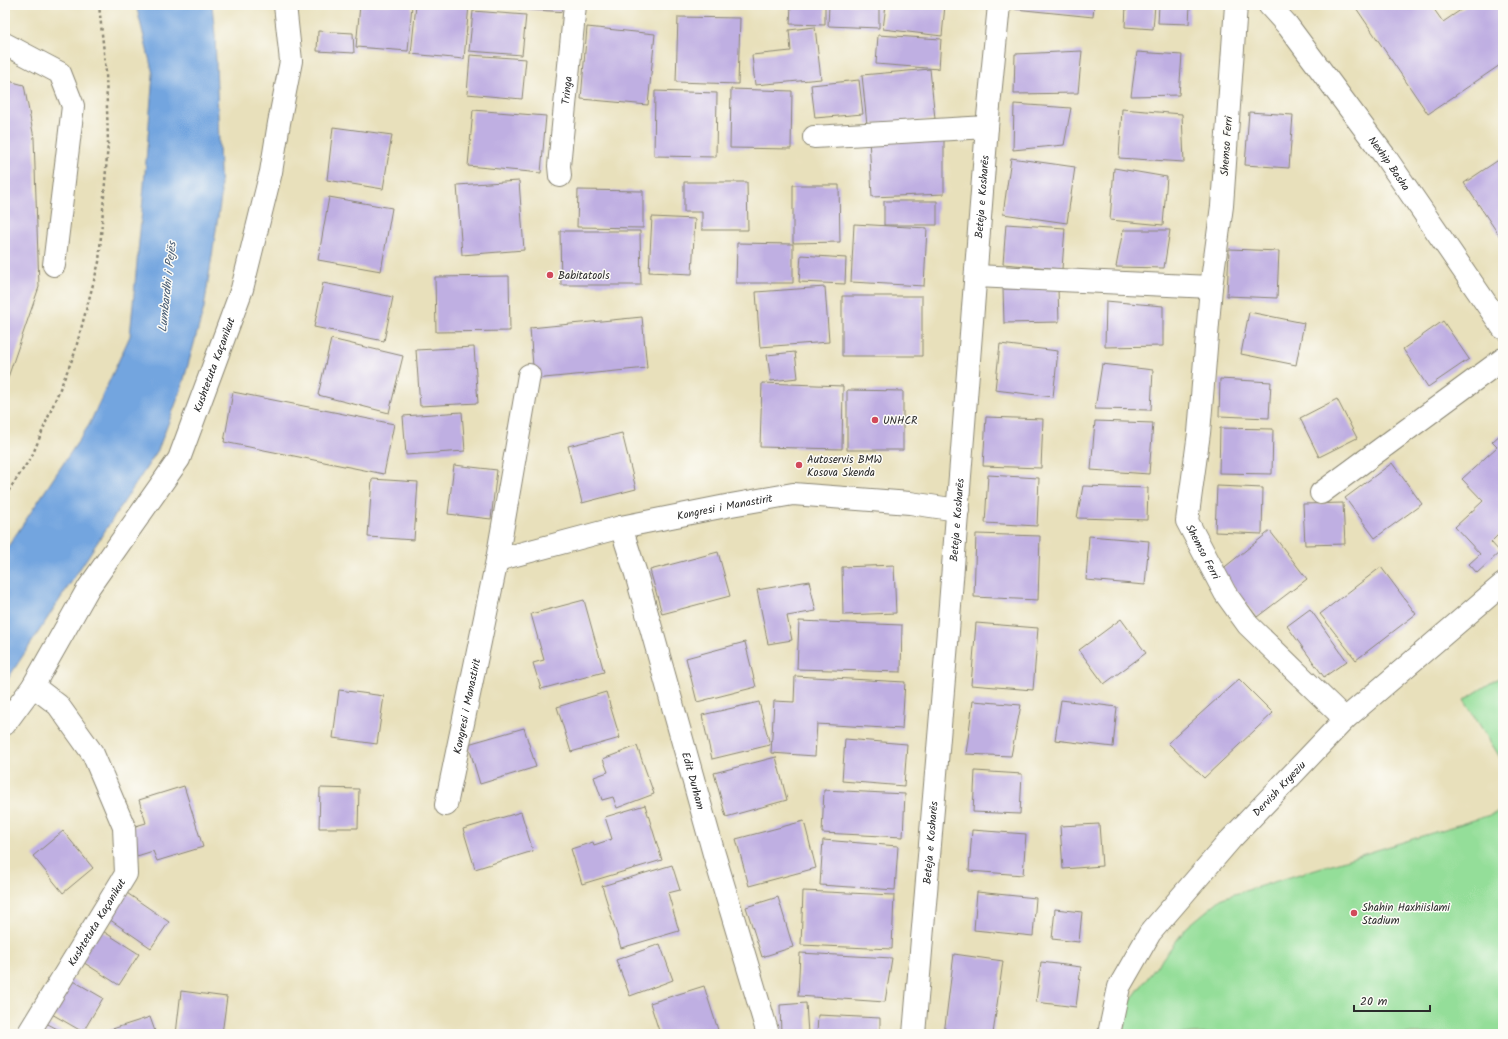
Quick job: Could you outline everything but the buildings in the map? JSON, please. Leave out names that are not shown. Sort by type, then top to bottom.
[{"type":"street","name":"Kushtetuta Kaçanikut","points":[[5,724],[33,686],[89,587],[179,459],[182,452],[242,289],[271,172],[291,61],[285,5]]},
{"type":"street","name":"Tringa","points":[[560,176],[559,166],[575,5]]},
{"type":"street","name":"Beteja e Kosharës","points":[[914,1034],[958,510],[987,127],[999,5]]},
{"type":"street","name":"Shemso Ferri","points":[[1236,5],[1222,206],[1211,287],[1199,433],[1187,521],[1225,593],[1248,625],[1345,719]]},
{"type":"street","name":"Nexhip Basha","points":[[1269,5],[1288,26],[1384,155],[1503,328]]},
{"type":"street","points":[[5,44],[60,73],[73,106],[54,265]]},
{"type":"street","points":[[814,137],[987,127]]},
{"type":"street","points":[[976,276],[1211,287]]},
{"type":"street","points":[[1321,493],[1503,359]]},
{"type":"street","name":"Kongresi i Manastirit","points":[[446,805],[497,560],[529,375]]},
{"type":"street","name":"Kongresi i Manastirit","points":[[497,560],[621,527],[724,506],[793,494],[910,504],[958,510]]},
{"type":"street","name":"Edit Durham","points":[[621,527],[636,574],[714,854],[768,1034]]},
{"type":"street","name":"Dervish Kryeziu","points":[[1109,1034],[1119,987],[1150,933],[1231,838],[1345,719],[1503,584]]},
{"type":"street","name":"Kushtetuta Kaçanikut","points":[[28,1034],[126,874],[124,827],[93,754],[58,705],[33,686]]},
{"type":"path","points":[[5,496],[32,456],[74,355],[100,262],[108,143],[106,72],[99,5]]},
{"type":"green space","points":[[1503,675],[1503,762],[1464,700]]},
{"type":"green space","name":"Shahin Haxhiislami Stadium","points":[[1503,811],[1503,1034],[1123,1034],[1129,1002],[1187,927],[1222,898]]},
{"type":"water","name":"Lumbardhi i Pejës","points":[[136,5],[212,5],[215,35],[221,197],[204,308],[181,390],[158,450],[5,683],[5,551],[89,425],[130,336],[153,74]]},
{"type":"place","name":"Babitatools","points":[[550,275]]},
{"type":"place","name":"UNHCR","points":[[875,420]]},
{"type":"place","name":"Autoservis BMW Kosova Skenda","points":[[799,465]]},
{"type":"place","name":"Shahin Haxhiislami Stadium","points":[[1354,913]]}]
